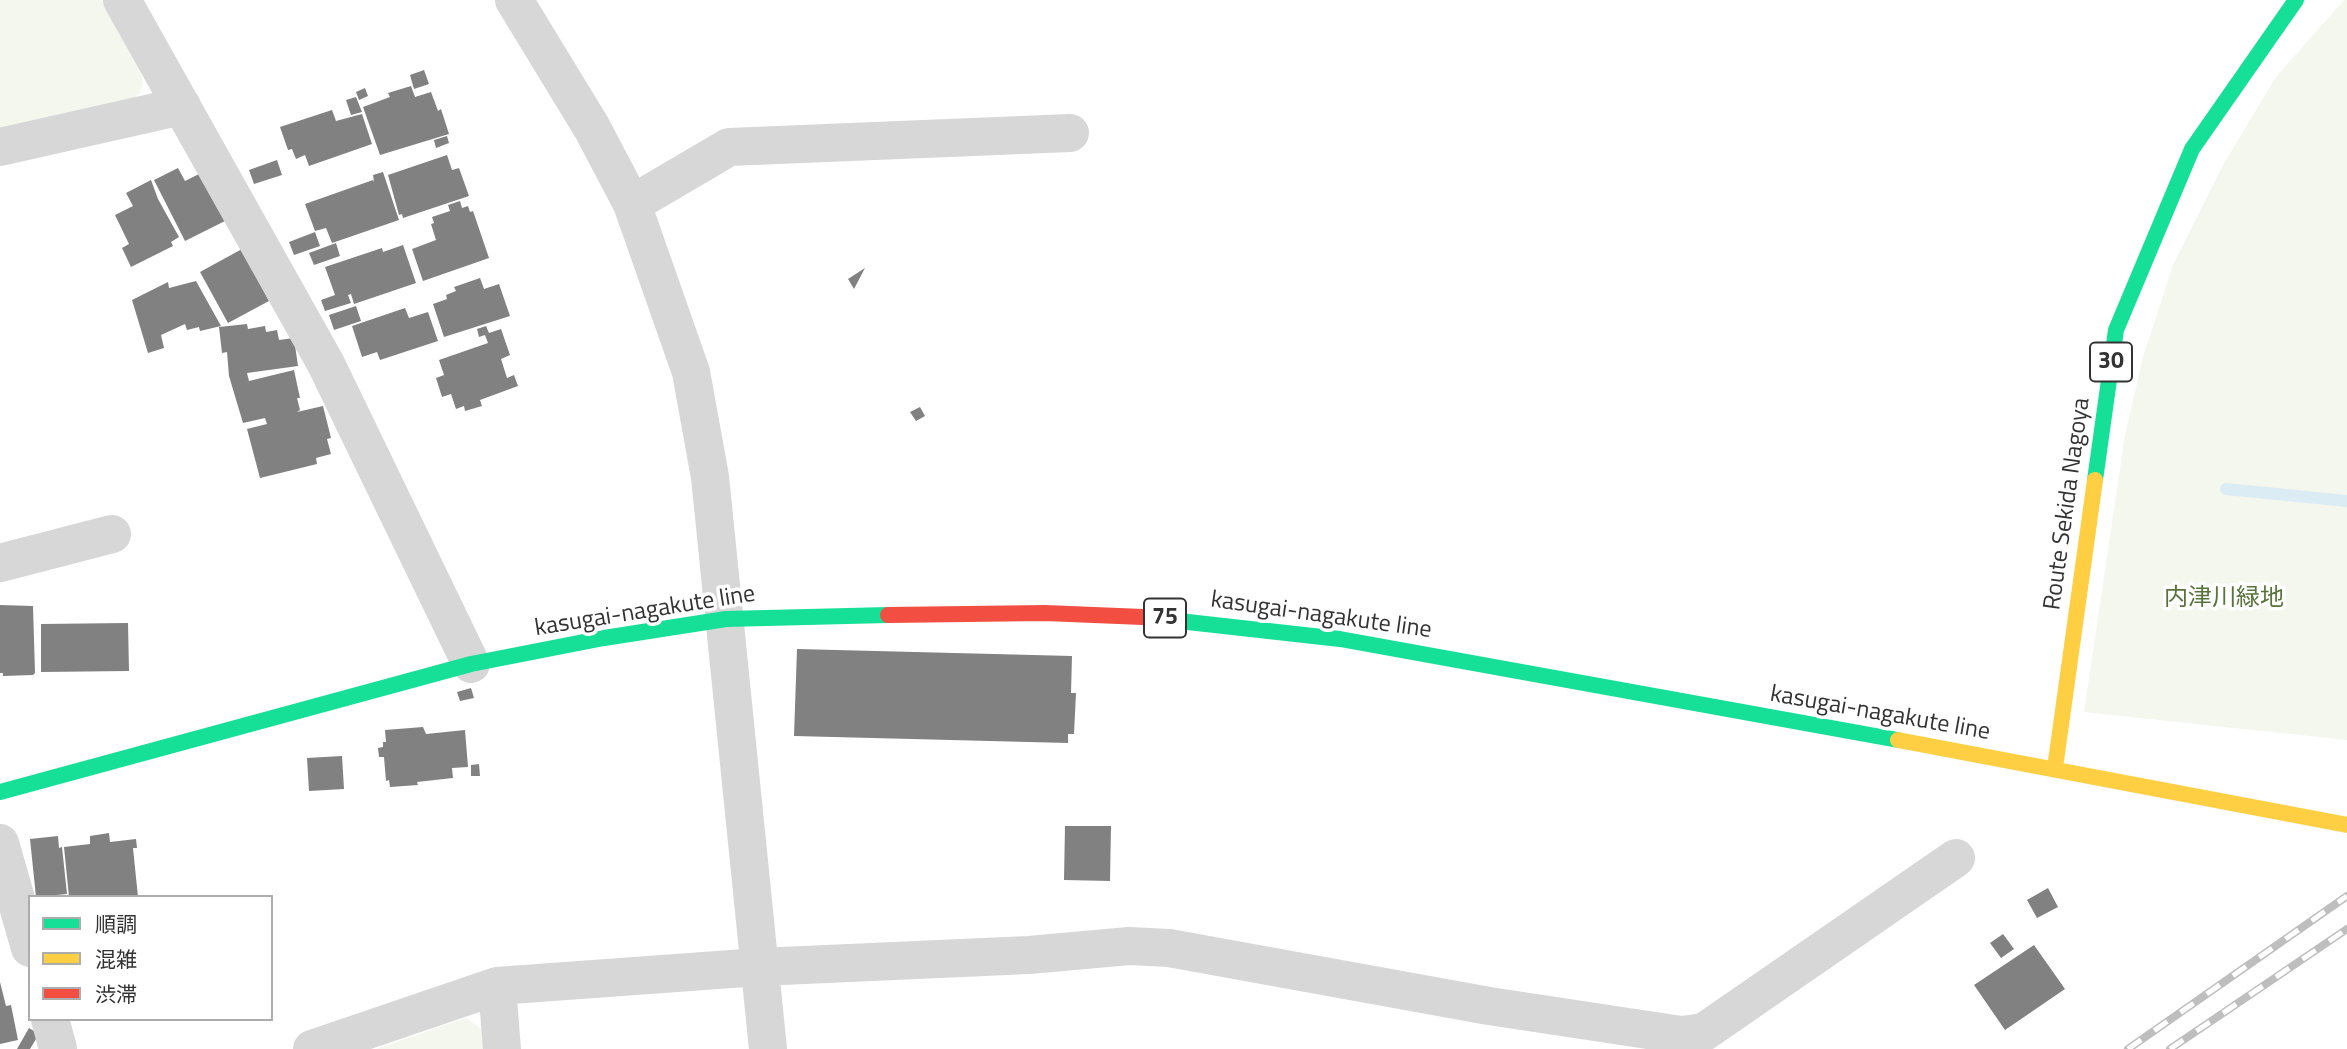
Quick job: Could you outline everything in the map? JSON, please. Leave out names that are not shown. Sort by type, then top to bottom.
[{"type":"main road","name":"Route Sekida Nagoya","points":[[2055,768],[2116,330],[2192,149],[2296,0]]},
{"type":"main road","name":"kasugai-nagakute line","points":[[0,792],[471,664],[604,638],[726,619],[804,615],[1045,613],[1155,617],[1340,639],[2055,768],[2340,823]]},
{"type":"street","points":[[122,0],[326,363],[471,664]]},
{"type":"street","points":[[514,0],[592,128],[632,204],[691,372],[710,477],[768,1049]]},
{"type":"street","points":[[0,147],[182,106]]},
{"type":"street","points":[[632,204],[729,147],[1070,132]]},
{"type":"street","points":[[0,563],[112,534]]},
{"type":"street","points":[[0,843],[28,941]]},
{"type":"street","points":[[312,1049],[497,986],[759,967],[1029,955],[1129,946],[1169,948],[1489,1006],[1681,1035],[1704,1032],[1956,858]]},
{"type":"street","points":[[497,986],[502,1049]]},
{"type":"street","points":[[51,1021],[58,1049]]},
{"type":"green space","points":[[0,0],[101,0],[141,73],[143,84],[139,94],[126,104],[0,133]]},
{"type":"green space","name":"内津川緑地","points":[[2344,0],[2347,0],[2347,740],[2084,712],[2125,435],[2143,357],[2173,265],[2223,165],[2276,77]]},
{"type":"green space","points":[[466,1018],[484,1031],[485,1049],[376,1049]]},
{"type":"building","points":[[424,70],[429,84],[414,89],[410,75]]},
{"type":"building","points":[[411,86],[415,97],[431,92],[438,111],[441,109],[449,134],[380,155],[363,107],[390,97],[388,93]]},
{"type":"building","points":[[365,88],[368,96],[359,100],[356,92]]},
{"type":"building","points":[[356,97],[362,112],[351,115],[346,100]]},
{"type":"building","points":[[332,110],[336,121],[362,114],[372,144],[309,166],[305,155],[296,159],[292,149],[288,150],[280,127]]},
{"type":"building","points":[[447,136],[449,143],[436,148],[434,140]]},
{"type":"building","points":[[447,155],[452,170],[459,168],[469,196],[403,218],[402,214],[399,215],[388,175]]},
{"type":"building","points":[[277,160],[282,175],[254,184],[249,170]]},
{"type":"building","points":[[178,168],[185,181],[203,172],[227,220],[185,241],[154,180]]},
{"type":"building","points":[[383,172],[399,220],[332,243],[326,228],[315,231],[305,204],[373,180],[374,182],[373,175]]},
{"type":"building","points":[[151,180],[179,237],[171,242],[173,246],[131,267],[122,248],[129,244],[115,215],[133,206],[126,193]]},
{"type":"building","points":[[460,201],[462,208],[468,206],[470,212],[473,211],[489,258],[423,281],[412,249],[436,240],[431,224],[434,223],[432,217],[450,211],[448,205]]},
{"type":"building","points":[[315,232],[320,246],[294,255],[289,242]]},
{"type":"building","points":[[336,243],[340,256],[314,265],[309,253]]},
{"type":"building","points":[[403,245],[416,283],[354,304],[351,294],[348,295],[351,303],[325,311],[321,300],[335,295],[325,267],[382,248],[383,252]]},
{"type":"building","points":[[242,249],[269,301],[228,323],[200,272]]},
{"type":"building","points":[[865,268],[854,289],[848,279]]},
{"type":"building","points":[[480,278],[484,289],[499,284],[510,316],[444,337],[433,304],[447,299],[446,295],[456,291],[454,287]]},
{"type":"building","points":[[196,281],[221,326],[200,331],[199,327],[187,330],[185,324],[161,335],[164,348],[148,353],[132,300],[168,282],[169,288]]},
{"type":"building","points":[[356,306],[361,321],[334,330],[329,315]]},
{"type":"building","points":[[405,308],[409,318],[428,312],[438,341],[380,360],[377,352],[362,357],[352,326]]},
{"type":"building","points":[[247,324],[248,329],[265,326],[266,332],[277,330],[279,340],[294,338],[298,366],[247,373],[249,381],[294,370],[300,398],[297,398],[300,410],[297,412],[323,406],[331,438],[327,439],[331,454],[316,458],[317,464],[260,478],[247,429],[267,424],[265,418],[243,423],[229,376],[227,352],[222,353],[219,327]]},
{"type":"building","points":[[486,326],[489,333],[501,329],[510,355],[501,359],[507,378],[514,375],[518,386],[480,400],[482,406],[465,411],[464,406],[456,409],[451,394],[442,397],[436,378],[444,375],[439,360],[488,343],[485,335],[479,337],[477,329]]},
{"type":"building","points":[[920,407],[925,416],[916,421],[910,412]]},
{"type":"building","points":[[0,605],[33,606],[33,675],[3,676],[3,673],[0,673]]},
{"type":"building","points":[[128,623],[129,671],[41,672],[41,624]]},
{"type":"building","points":[[797,649],[1072,656],[1071,693],[1076,693],[1074,734],[1068,734],[1068,743],[794,736]]},
{"type":"building","points":[[471,688],[474,698],[460,701],[457,692]]},
{"type":"building","points":[[423,727],[426,734],[465,730],[468,767],[452,768],[453,778],[390,787],[389,780],[386,781],[384,757],[379,757],[378,748],[383,747],[383,742],[386,742],[385,730]]},
{"type":"building","points":[[342,756],[344,789],[309,791],[307,758]]},
{"type":"building","points":[[479,764],[480,776],[471,776],[471,765]]},
{"type":"building","points":[[1065,826],[1111,826],[1110,881],[1064,880]]},
{"type":"building","points":[[109,833],[110,842],[136,839],[137,848],[133,848],[138,895],[69,895],[64,847],[90,844],[90,836]]},
{"type":"building","points":[[58,836],[59,848],[62,847],[67,894],[36,895],[30,839]]},
{"type":"building","points":[[2048,888],[2058,907],[2037,918],[2027,900]]},
{"type":"building","points":[[2003,934],[2014,949],[2001,958],[1990,943]]},
{"type":"building","points":[[2034,945],[2065,989],[2005,1030],[1974,985]]},
{"type":"building","points":[[0,982],[6,1006],[11,1005],[18,1040],[0,1044]]},
{"type":"building","points":[[29,1028],[39,1034],[30,1049],[17,1049]]},
{"type":"waterway","points":[[2226,489],[2347,501]]},
{"type":"railway","points":[[2128,1049],[2347,896]]},
{"type":"railway","points":[[2170,1049],[2347,929]]},
{"type":"traffic: fast","points":[[2095,480],[2116,330],[2192,149],[2296,0]]},
{"type":"traffic: fast","points":[[0,792],[471,664],[604,638],[726,619],[888,615]]},
{"type":"traffic: fast","points":[[1143,617],[1340,639],[1898,740]]},
{"type":"traffic: slow","points":[[2055,768],[2095,480]]},
{"type":"traffic: slow","points":[[1898,740],[2347,825]]},
{"type":"traffic: jam","points":[[888,615],[1045,613],[1143,617]]}]
